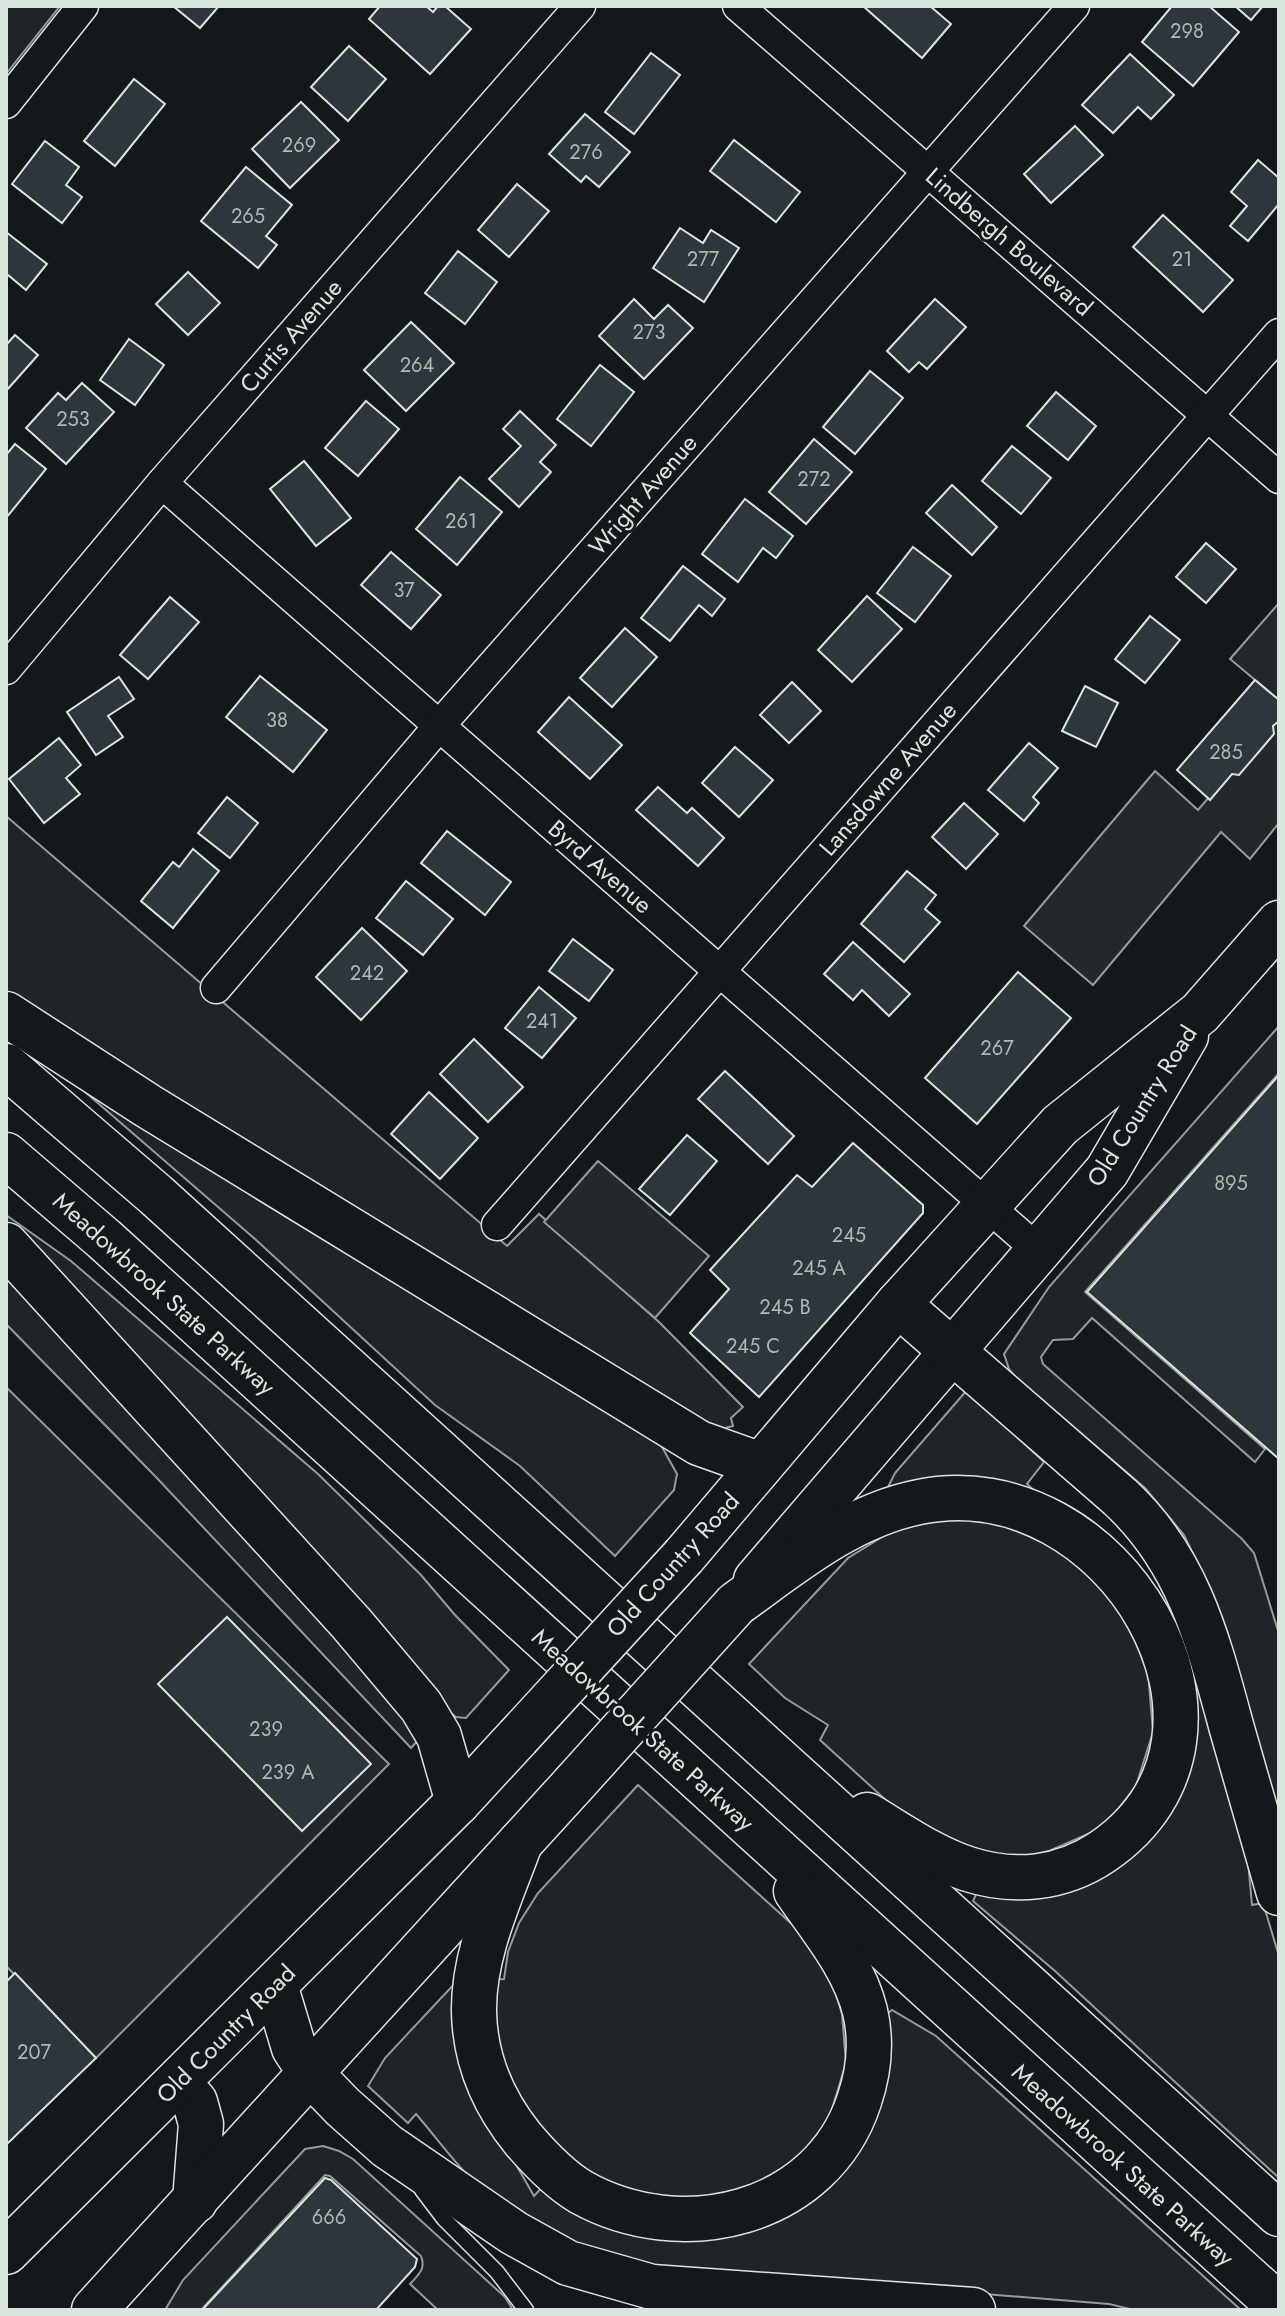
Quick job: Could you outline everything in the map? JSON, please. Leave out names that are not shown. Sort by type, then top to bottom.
[{"type":"main road","name":"Old Country Road","points":[[6,2251],[458,1802],[684,1556],[898,1304],[1060,1125],[1200,1013],[1279,923]]},
{"type":"main road","name":"Old Country Road","points":[[94,2310],[736,1604],[1039,1251],[1107,1171],[1200,1013]]},
{"type":"main road","points":[[6,1014],[148,1106],[699,1443],[761,1465]]},
{"type":"main road","points":[[6,1066],[156,1195],[1279,2214]]},
{"type":"main road","name":"Meadowbrook State Parkway","points":[[6,1155],[104,1239],[1279,2306]]},
{"type":"main road","points":[[6,1245],[351,1623],[421,1706],[439,1736],[458,1802]]},
{"type":"main road","points":[[898,1304],[1138,1514],[1165,1549],[1205,1634],[1279,1893]]},
{"type":"main road","points":[[736,1604],[821,1543],[861,1521],[896,1507],[930,1500],[984,1500],[1045,1517],[1096,1551],[1135,1596],[1164,1652],[1173,1691],[1175,1730],[1162,1781],[1139,1817],[1113,1845],[1095,1857],[1057,1873],[1036,1877],[1002,1876],[953,1864],[793,1772]]},
{"type":"main road","points":[[520,1843],[486,1936],[475,1991],[479,2055],[496,2100],[534,2152],[580,2191],[635,2213],[704,2219],[767,2202],[786,2192],[820,2166],[847,2130],[867,2072],[868,2031],[853,1979],[759,1836]]},
{"type":"main road","points":[[275,1985],[294,2048],[311,2074],[387,2146],[543,2250],[595,2273],[652,2287],[973,2310]]},
{"type":"main road","points":[[178,2083],[195,2102],[201,2124],[195,2201]]},
{"type":"main road","points":[[598,2310],[652,2287]]},
{"type":"street","points":[[6,103],[83,6]]},
{"type":"street","name":"Curtis Avenue","points":[[6,669],[162,483],[580,6]]},
{"type":"street","name":"Lindbergh Boulevard","points":[[738,6],[1279,478]]},
{"type":"street","name":"Wright Avenue","points":[[216,988],[439,726],[1074,6]]},
{"type":"street","name":"Lansdowne Avenue","points":[[497,1225],[1279,334]]},
{"type":"street","name":"Byrd Avenue","points":[[162,483],[1039,1251]]},
{"type":"lane","points":[[387,2146],[444,2219],[497,2272],[526,2310]]},
{"type":"shaded area","points":[[6,6],[60,6],[6,74]]},
{"type":"shaded area","points":[[1279,603],[1279,700],[1230,659]]},
{"type":"shaded area","points":[[1279,715],[1279,823],[1250,859],[1221,832],[1093,985],[1024,926],[1155,771],[1198,810]]},
{"type":"shaded area","points":[[6,816],[507,1246],[539,1214],[660,1323],[743,1407],[731,1418],[733,1426],[721,1429],[701,1427],[6,997]]},
{"type":"shaded area","points":[[1279,1026],[1279,1073],[1085,1292],[1265,1449],[1255,1462],[1092,1318],[1073,1339],[1053,1340],[1041,1357],[1043,1364],[1242,1539],[1254,1553],[1279,1634],[1279,1838],[1208,1585],[1184,1535],[1145,1488],[1017,1379],[1009,1369],[1004,1354],[1049,1287]]},
{"type":"shaded area","points":[[25,1040],[657,1438],[677,1474],[674,1490],[615,1556],[520,1466],[435,1405],[255,1239]]},
{"type":"shaded area","points":[[598,1161],[709,1256],[655,1318],[544,1222]]},
{"type":"shaded area","points":[[6,1215],[71,1261],[318,1474],[421,1575],[509,1670],[466,1718],[456,1717],[437,1703],[361,1608],[6,1222]]},
{"type":"shaded area","points":[[6,1272],[415,1715],[420,1738],[411,1748],[154,1475],[6,1324]]},
{"type":"shaded area","points":[[6,1387],[389,1764],[96,2058],[6,1966]]},
{"type":"shaded area","points":[[967,1390],[1044,1462],[1027,1484],[1047,1502],[885,1493],[895,1473]]},
{"type":"shaded area","points":[[995,1514],[1083,1561],[1125,1617],[1148,1672],[1153,1732],[1136,1786],[1104,1827],[1040,1855],[985,1857],[922,1833],[820,1740],[828,1725],[785,1698],[749,1664],[848,1558],[887,1534],[886,1520]]},
{"type":"shaded area","points":[[1193,1650],[1248,1861],[1252,1905],[1263,1903],[1279,1956],[1279,2178],[1055,1971],[973,1901],[981,1884],[1144,1829],[1181,1656]]},
{"type":"shaded area","points":[[638,1785],[804,1935],[828,1967],[842,2014],[846,2063],[829,2119],[798,2158],[751,2187],[693,2199],[649,2198],[594,2183],[557,2157],[498,2077],[485,1980],[504,1979],[508,1952],[519,1923],[538,1893]]},
{"type":"shaded area","points":[[456,1982],[478,2098],[534,2196],[546,2183],[604,2217],[814,2185],[878,2021],[892,2010],[936,2036],[1241,2310],[1134,2310],[1109,2304],[649,2267],[558,2237],[496,2201],[469,2177],[416,2114],[408,2123],[368,2086],[385,2058]]},
{"type":"shaded area","points":[[323,2146],[353,2159],[505,2297],[513,2310],[438,2310],[410,2284],[422,2268],[421,2256],[330,2176],[325,2175],[201,2310],[165,2310],[183,2280],[305,2149]]},
{"type":"building","points":[[173,6],[219,6],[200,28]]},
{"type":"building","points":[[380,6],[426,6],[433,12],[438,6],[445,6],[471,29],[430,74],[369,19]]},
{"type":"building","points":[[863,6],[930,6],[951,24],[922,58]]},
{"type":"building","points":[[1172,6],[1209,6],[1239,32],[1193,86],[1142,42]]},
{"type":"building","points":[[1235,6],[1263,6],[1251,20]]},
{"type":"building","points":[[349,46],[386,79],[348,121],[311,87]]},
{"type":"building","points":[[651,53],[680,75],[634,134],[605,112]]},
{"type":"building","points":[[1130,54],[1174,95],[1151,119],[1138,107],[1113,133],[1082,105]]},
{"type":"building","points":[[134,79],[165,104],[115,166],[84,141]]},
{"type":"building","points":[[301,102],[339,140],[290,188],[252,149]]},
{"type":"building","points":[[585,114],[630,152],[599,187],[586,176],[581,182],[549,154]]},
{"type":"building","points":[[1075,126],[1103,155],[1051,203],[1024,174]]},
{"type":"building","points":[[734,140],[800,192],[776,222],[710,171]]},
{"type":"building","points":[[45,141],[79,167],[66,185],[82,197],[62,223],[12,184]]},
{"type":"building","points":[[1258,160],[1279,178],[1279,204],[1248,241],[1230,226],[1247,206],[1231,192]]},
{"type":"building","points":[[246,167],[292,205],[266,236],[277,245],[258,268],[201,221]]},
{"type":"building","points":[[517,184],[549,211],[509,257],[478,230]]},
{"type":"building","points":[[1163,215],[1233,280],[1203,312],[1133,247]]},
{"type":"building","points":[[680,228],[703,243],[711,230],[739,248],[704,302],[653,268]]},
{"type":"building","points":[[6,232],[47,264],[26,290],[8,275],[6,278]]},
{"type":"building","points":[[458,251],[497,282],[465,324],[425,293]]},
{"type":"building","points":[[188,272],[220,303],[188,335],[156,304]]},
{"type":"building","points":[[634,299],[654,319],[668,305],[693,328],[644,379],[599,336]]},
{"type":"building","points":[[935,299],[966,327],[927,369],[919,362],[909,372],[887,351]]},
{"type":"building","points":[[411,322],[454,363],[406,411],[364,370]]},
{"type":"building","points":[[15,335],[38,355],[6,391],[6,345]]},
{"type":"building","points":[[129,339],[164,365],[135,405],[100,380]]},
{"type":"building","points":[[600,365],[634,392],[591,446],[557,419]]},
{"type":"building","points":[[870,371],[903,398],[855,454],[823,427]]},
{"type":"building","points":[[82,383],[114,412],[66,464],[26,428],[58,393],[66,400]]},
{"type":"building","points":[[1056,392],[1096,426],[1068,460],[1027,426]]},
{"type":"building","points":[[366,401],[399,429],[358,476],[325,448]]},
{"type":"building","points":[[520,411],[556,445],[540,462],[551,472],[519,507],[489,479],[521,446],[503,429]]},
{"type":"building","points":[[814,439],[852,472],[806,524],[769,492]]},
{"type":"building","points":[[15,444],[46,469],[6,518],[6,455]]},
{"type":"building","points":[[1012,446],[1051,478],[1021,514],[982,481]]},
{"type":"building","points":[[304,461],[351,518],[316,546],[270,489]]},
{"type":"building","points":[[460,477],[502,512],[457,565],[416,529]]},
{"type":"building","points":[[952,485],[997,527],[972,555],[926,513]]},
{"type":"building","points":[[745,499],[793,536],[776,558],[763,548],[738,582],[702,554]]},
{"type":"building","points":[[1206,543],[1236,569],[1206,603],[1176,577]]},
{"type":"building","points":[[913,547],[951,576],[915,622],[877,593]]},
{"type":"building","points":[[391,552],[441,595],[411,629],[361,585]]},
{"type":"building","points":[[683,566],[725,599],[712,616],[699,605],[670,641],[641,618]]},
{"type":"building","points":[[867,596],[902,629],[852,682],[818,650]]},
{"type":"building","points":[[170,597],[199,622],[148,679],[120,655]]},
{"type":"building","points":[[1150,616],[1180,640],[1145,683],[1115,659]]},
{"type":"building","points":[[625,628],[657,657],[612,707],[580,678]]},
{"type":"building","points":[[260,676],[327,730],[293,772],[226,717]]},
{"type":"building","points":[[119,677],[134,699],[108,716],[123,737],[96,755],[67,712]]},
{"type":"building","points":[[1255,680],[1279,700],[1279,721],[1273,726],[1274,734],[1239,775],[1232,774],[1210,800],[1177,770]]},
{"type":"building","points":[[792,682],[821,711],[789,743],[760,715]]},
{"type":"building","points":[[1085,686],[1118,703],[1096,747],[1062,731]]},
{"type":"building","points":[[569,697],[622,745],[590,779],[538,732]]},
{"type":"building","points":[[59,738],[81,765],[66,778],[80,794],[44,823],[9,779]]},
{"type":"building","points":[[1029,743],[1058,768],[1033,797],[1039,803],[1024,821],[988,790]]},
{"type":"building","points":[[735,747],[773,780],[739,817],[702,783]]},
{"type":"building","points":[[658,787],[687,813],[692,808],[724,838],[698,866],[636,810]]},
{"type":"building","points":[[227,797],[258,823],[230,858],[198,833]]},
{"type":"building","points":[[964,803],[998,834],[966,869],[932,837]]},
{"type":"building","points":[[447,831],[511,882],[485,915],[421,863]]},
{"type":"building","points":[[193,849],[219,871],[173,928],[141,901],[173,862],[179,867]]},
{"type":"building","points":[[907,871],[936,895],[925,909],[940,922],[904,962],[861,924]]},
{"type":"building","points":[[406,881],[453,919],[423,955],[376,918]]},
{"type":"building","points":[[362,928],[407,971],[361,1020],[316,977]]},
{"type":"building","points":[[573,939],[613,970],[589,1001],[549,971]]},
{"type":"building","points":[[853,942],[910,994],[889,1016],[862,990],[853,1000],[824,974]]},
{"type":"building","points":[[1018,972],[1071,1018],[977,1124],[925,1078]]},
{"type":"building","points":[[539,987],[576,1018],[542,1058],[505,1028]]},
{"type":"building","points":[[474,1039],[523,1087],[488,1122],[440,1074]]},
{"type":"building","points":[[725,1071],[794,1136],[768,1164],[698,1099]]},
{"type":"building","points":[[1279,1075],[1279,1459],[1087,1292]]},
{"type":"building","points":[[429,1092],[478,1138],[440,1179],[391,1134]]},
{"type":"building","points":[[687,1135],[717,1161],[670,1215],[639,1189]]},
{"type":"building","points":[[853,1143],[923,1205],[923,1213],[759,1397],[690,1333],[729,1289],[710,1270],[797,1175],[812,1187]]},
{"type":"building","points":[[227,1617],[371,1764],[302,1831],[158,1684]]},
{"type":"building","points":[[15,1973],[96,2058],[6,2145],[6,1982]]},
{"type":"building","points":[[325,2178],[331,2180],[417,2259],[415,2267],[376,2310],[202,2310]]}]
